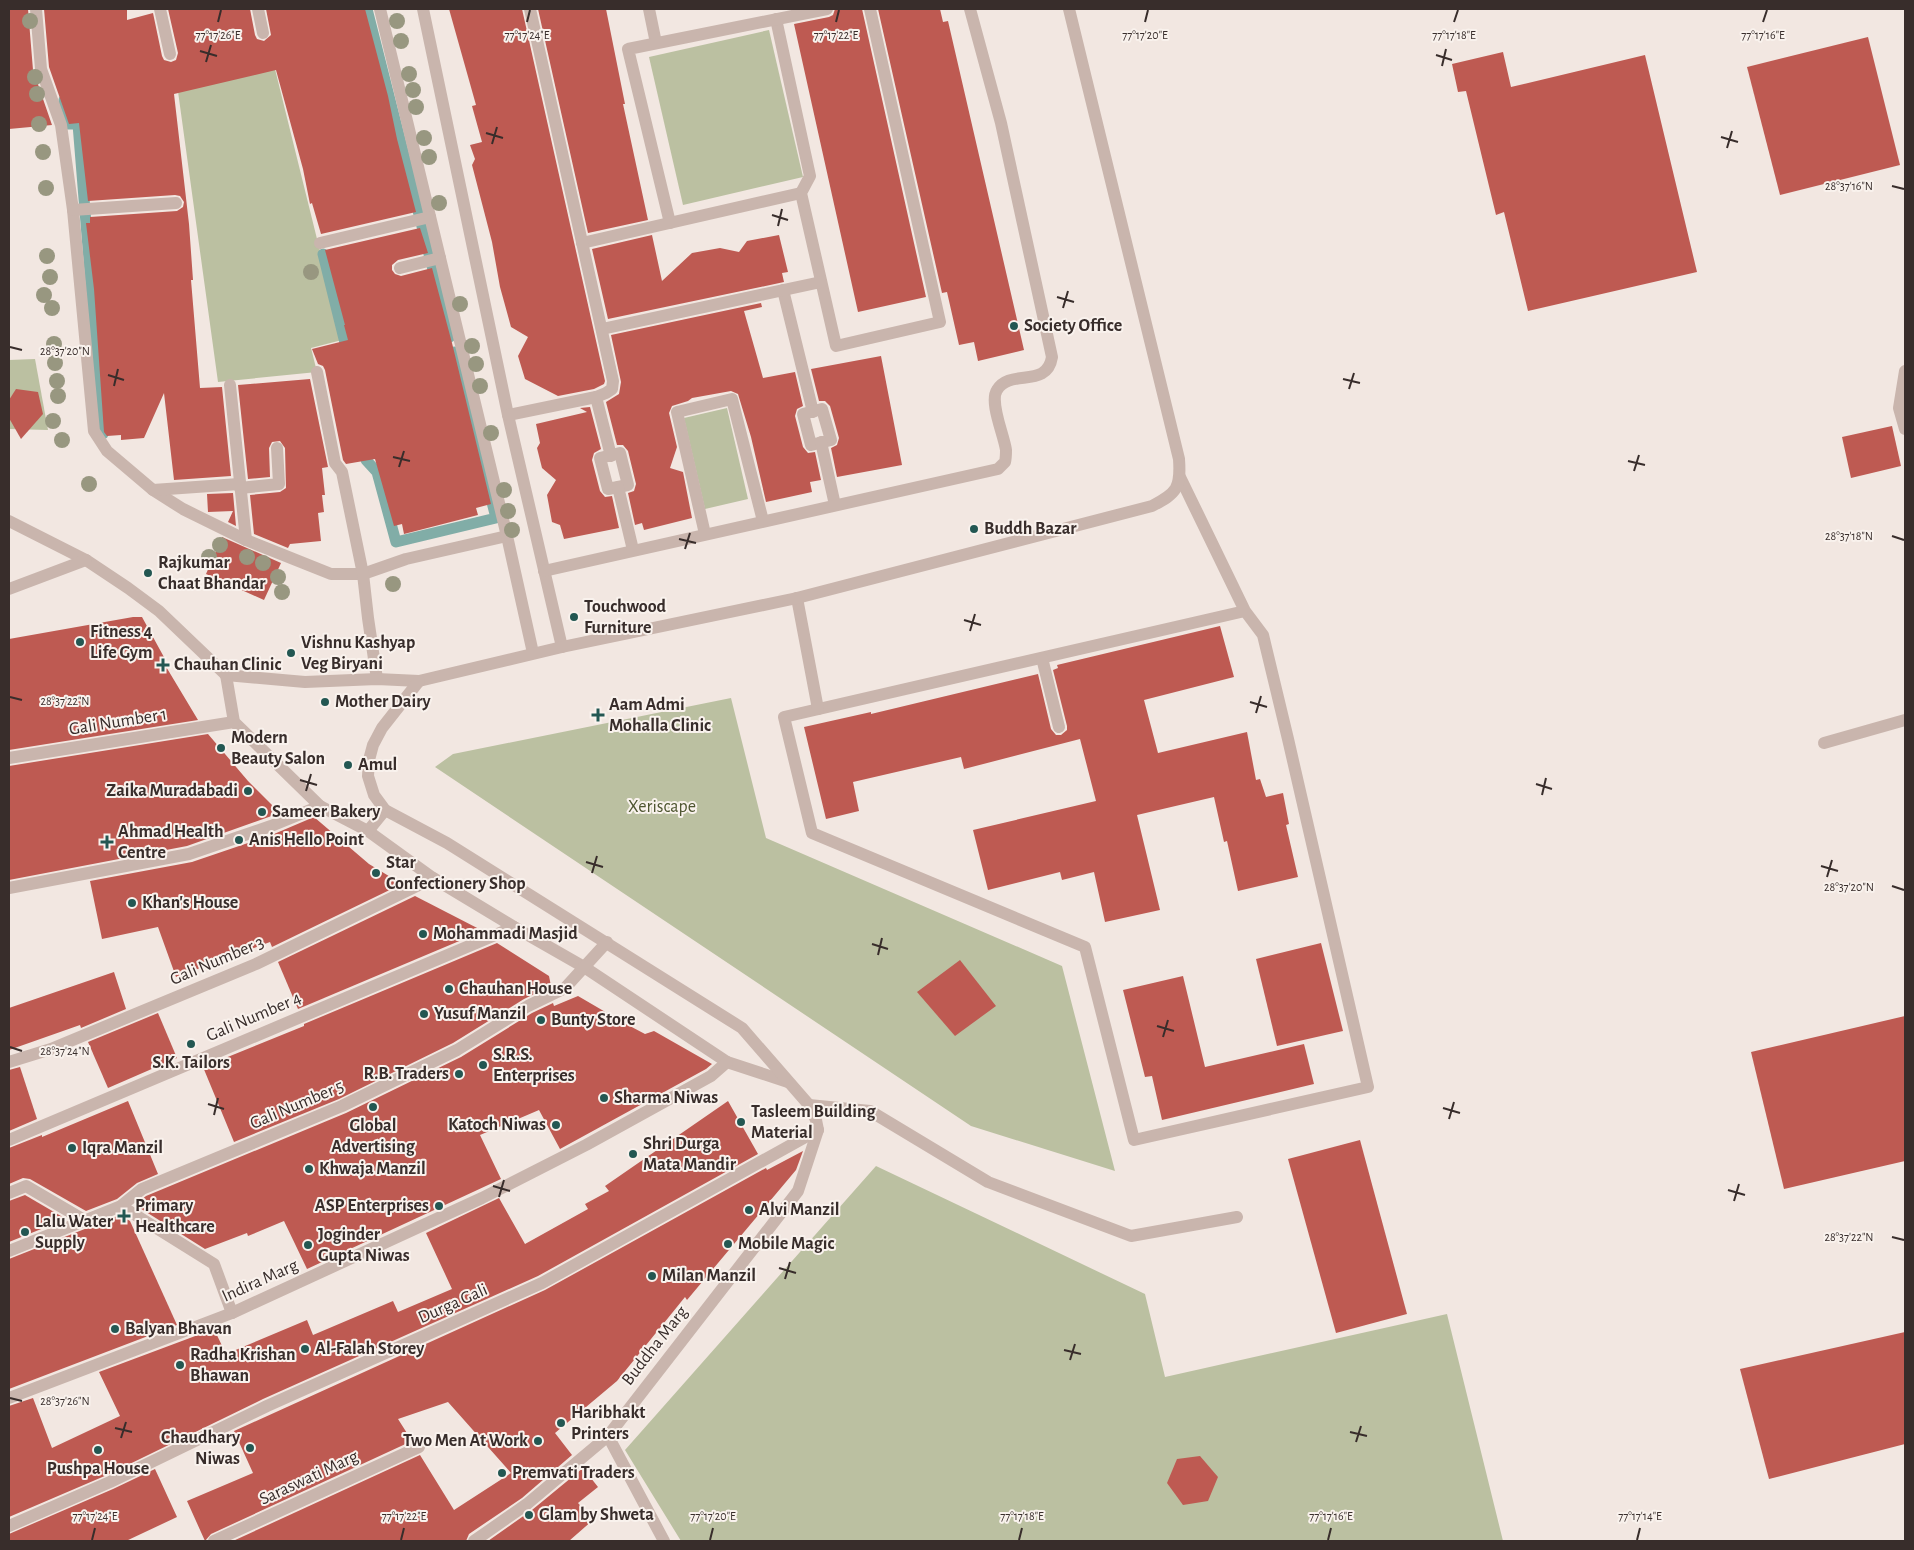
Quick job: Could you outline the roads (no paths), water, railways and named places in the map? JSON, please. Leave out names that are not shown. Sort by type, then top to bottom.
[{"type":"street","points":[[36,9],[41,69],[61,125],[73,210],[94,430],[107,451],[153,490],[182,509],[246,540],[331,574],[363,574],[406,559],[508,536]]},
{"type":"street","points":[[160,9],[170,54]]},
{"type":"street","points":[[258,9],[263,33]]},
{"type":"street","points":[[380,9],[508,536],[533,654]]},
{"type":"street","points":[[423,9],[508,415],[562,647]]},
{"type":"street","points":[[508,415],[596,397],[612,389],[613,381],[530,9]]},
{"type":"street","points":[[649,9],[656,43]]},
{"type":"street","points":[[670,223],[628,49],[827,9]]},
{"type":"street","points":[[776,19],[810,176],[801,193],[836,346],[940,322],[870,9]]},
{"type":"street","points":[[544,571],[998,469],[1006,462],[1006,451],[994,400],[997,390],[1005,382],[1044,373],[1050,366],[1052,357],[1001,123],[970,9]]},
{"type":"street","points":[[1069,9],[1179,459],[1180,477],[1245,611],[1262,634],[1368,1087],[1134,1140],[1084,947],[812,833],[784,717],[1245,611]]},
{"type":"street","points":[[582,243],[801,193]]},
{"type":"street","points":[[73,210],[176,203]]},
{"type":"street","points":[[320,243],[430,217]]},
{"type":"street","points":[[400,268],[440,258]]},
{"type":"street","points":[[602,329],[821,282]]},
{"type":"street","points":[[783,290],[813,412]]},
{"type":"street","points":[[1905,371],[1899,408],[1905,429]]},
{"type":"street","points":[[317,372],[335,463],[342,472],[363,574],[377,679]]},
{"type":"street","points":[[230,385],[246,540]]},
{"type":"street","points":[[596,397],[610,456]]},
{"type":"street","points":[[705,534],[677,412],[732,398],[762,521]]},
{"type":"street","points":[[822,409],[831,440],[821,442],[811,445],[803,414],[822,409]]},
{"type":"street","points":[[821,442],[835,505]]},
{"type":"street","points":[[153,490],[279,484],[277,448]]},
{"type":"street","points":[[620,453],[628,485],[618,487],[608,489],[600,458],[620,453]]},
{"type":"street","points":[[226,674],[305,682],[377,679],[419,681],[562,647],[797,598],[1152,506],[1172,496],[1180,477]]},
{"type":"street","points":[[618,487],[633,550]]},
{"type":"street","points":[[9,521],[86,560],[159,611],[226,674],[234,722],[320,806],[368,831],[433,878],[514,927],[584,966],[727,1062],[791,1082]]},
{"type":"street","points":[[9,589],[86,560]]},
{"type":"street","points":[[797,598],[818,709]]},
{"type":"street","points":[[1042,658],[1059,727]]},
{"type":"street","points":[[419,681],[382,728],[373,745],[369,760],[368,776],[374,795],[385,810],[447,843],[742,1028],[791,1082],[809,1105],[816,1120],[818,1130]]},
{"type":"street","points":[[1824,743],[1905,720]]},
{"type":"street","name":"Gali Number 1","points":[[9,758],[234,722]]},
{"type":"street","points":[[9,888],[189,854],[271,826],[320,806]]},
{"type":"street","points":[[368,831],[385,810]]},
{"type":"street","name":"Gali Number 3","points":[[9,1062],[51,1049],[256,964],[433,878]]},
{"type":"street","name":"Gali Number 4","points":[[9,1140],[514,927]]},
{"type":"street","name":"Gali Number 5","points":[[9,1251],[121,1206],[142,1189],[342,1106],[457,1050],[528,1006],[565,988],[607,942]]},
{"type":"street","name":"Indira Marg","points":[[9,1398],[232,1313],[482,1198],[568,1154],[711,1076],[727,1062]]},
{"type":"street","points":[[809,1105],[870,1112],[988,1182],[1131,1236],[1237,1217]]},
{"type":"street","name":"Buddha Marg","points":[[474,1541],[527,1504],[608,1436],[798,1191],[818,1130]]},
{"type":"street","name":"Durga Gali","points":[[9,1526],[110,1482],[267,1406],[542,1284],[818,1130]]},
{"type":"street","points":[[9,1193],[26,1186],[84,1220]]},
{"type":"street","points":[[121,1206],[214,1264],[232,1313]]},
{"type":"street","points":[[608,1436],[664,1541]]},
{"type":"street","name":"Saraswati Marg","points":[[214,1541],[419,1447]]},
{"type":"waterway","points":[[367,9],[450,337]]},
{"type":"waterway","points":[[64,100],[66,124],[78,124],[103,434]]},
{"type":"waterway","points":[[323,254],[348,355]]},
{"type":"waterway","points":[[364,447],[366,460],[377,472],[396,542],[496,518],[454,352]]},
{"type":"place","name":"Society Office","points":[[1014,326]]},
{"type":"place","name":"Buddh Bazar","points":[[974,529]]},
{"type":"place","name":"Rajkumar Chaat Bhandar","points":[[148,573]]},
{"type":"place","name":"Touchwood Furniture","points":[[574,617]]},
{"type":"place","name":"Fitness 4 Life Gym","points":[[80,642]]},
{"type":"place","name":"Vishnu Kashyap Veg Biryani","points":[[291,653]]},
{"type":"place","name":"Chauhan Clinic","points":[[163,665]]},
{"type":"place","name":"Mother Dairy","points":[[325,702]]},
{"type":"place","name":"Aam Admi Mohalla Clinic","points":[[598,715]]},
{"type":"place","name":"Modern Beauty Salon","points":[[221,748]]},
{"type":"place","name":"Amul","points":[[348,765]]},
{"type":"place","name":"Zaika Muradabadi","points":[[248,791]]},
{"type":"place","name":"Sameer Bakery","points":[[262,812]]},
{"type":"place","name":"Anis Hello Point","points":[[239,840]]},
{"type":"place","name":"Ahmad Health Centre","points":[[107,842]]},
{"type":"place","name":"Star Confectionery Shop","points":[[376,873]]},
{"type":"place","name":"Khan's House","points":[[132,903]]},
{"type":"place","name":"Mohammadi Masjid","points":[[423,934]]},
{"type":"place","name":"Chauhan House","points":[[449,989]]},
{"type":"place","name":"Yusuf Manzil","points":[[424,1014]]},
{"type":"place","name":"Bunty Store","points":[[541,1020]]},
{"type":"place","name":"S.K. Tailors","points":[[191,1044]]},
{"type":"place","name":"S.R.S. Enterprises","points":[[483,1065]]},
{"type":"place","name":"R.B. Traders","points":[[459,1074]]},
{"type":"place","name":"Sharma Niwas","points":[[604,1098]]},
{"type":"place","name":"Global Advertising","points":[[373,1107]]},
{"type":"place","name":"Tasleem Building Material","points":[[741,1122]]},
{"type":"place","name":"Katoch Niwas","points":[[556,1125]]},
{"type":"place","name":"Iqra Manzil","points":[[72,1148]]},
{"type":"place","name":"Shri Durga Mata Mandir","points":[[633,1154]]},
{"type":"place","name":"Khwaja Manzil","points":[[309,1169]]},
{"type":"place","name":"ASP Enterprises","points":[[439,1206]]},
{"type":"place","name":"Alvi Manzil","points":[[749,1210]]},
{"type":"place","name":"Primary Healthcare","points":[[124,1216]]},
{"type":"place","name":"Lalu Water Supply","points":[[25,1232]]},
{"type":"place","name":"Mobile Magic","points":[[728,1244]]},
{"type":"place","name":"Joginder Gupta Niwas","points":[[308,1245]]},
{"type":"place","name":"Milan Manzil","points":[[652,1276]]},
{"type":"place","name":"Balyan Bhavan","points":[[115,1329]]},
{"type":"place","name":"Al-Falah Storey","points":[[305,1349]]},
{"type":"place","name":"Radha Krishan Bhawan","points":[[180,1365]]},
{"type":"place","name":"Haribhakt Printers","points":[[561,1423]]},
{"type":"place","name":"Two Men At Work","points":[[538,1441]]},
{"type":"place","name":"Chaudhary Niwas","points":[[250,1448]]},
{"type":"place","name":"Pushpa House","points":[[98,1450]]},
{"type":"place","name":"Premvati Traders","points":[[502,1473]]},
{"type":"place","name":"Glam by Shweta","points":[[529,1515]]},
{"type":"park label","name":"Xeriscape","points":[[662,807]]}]
